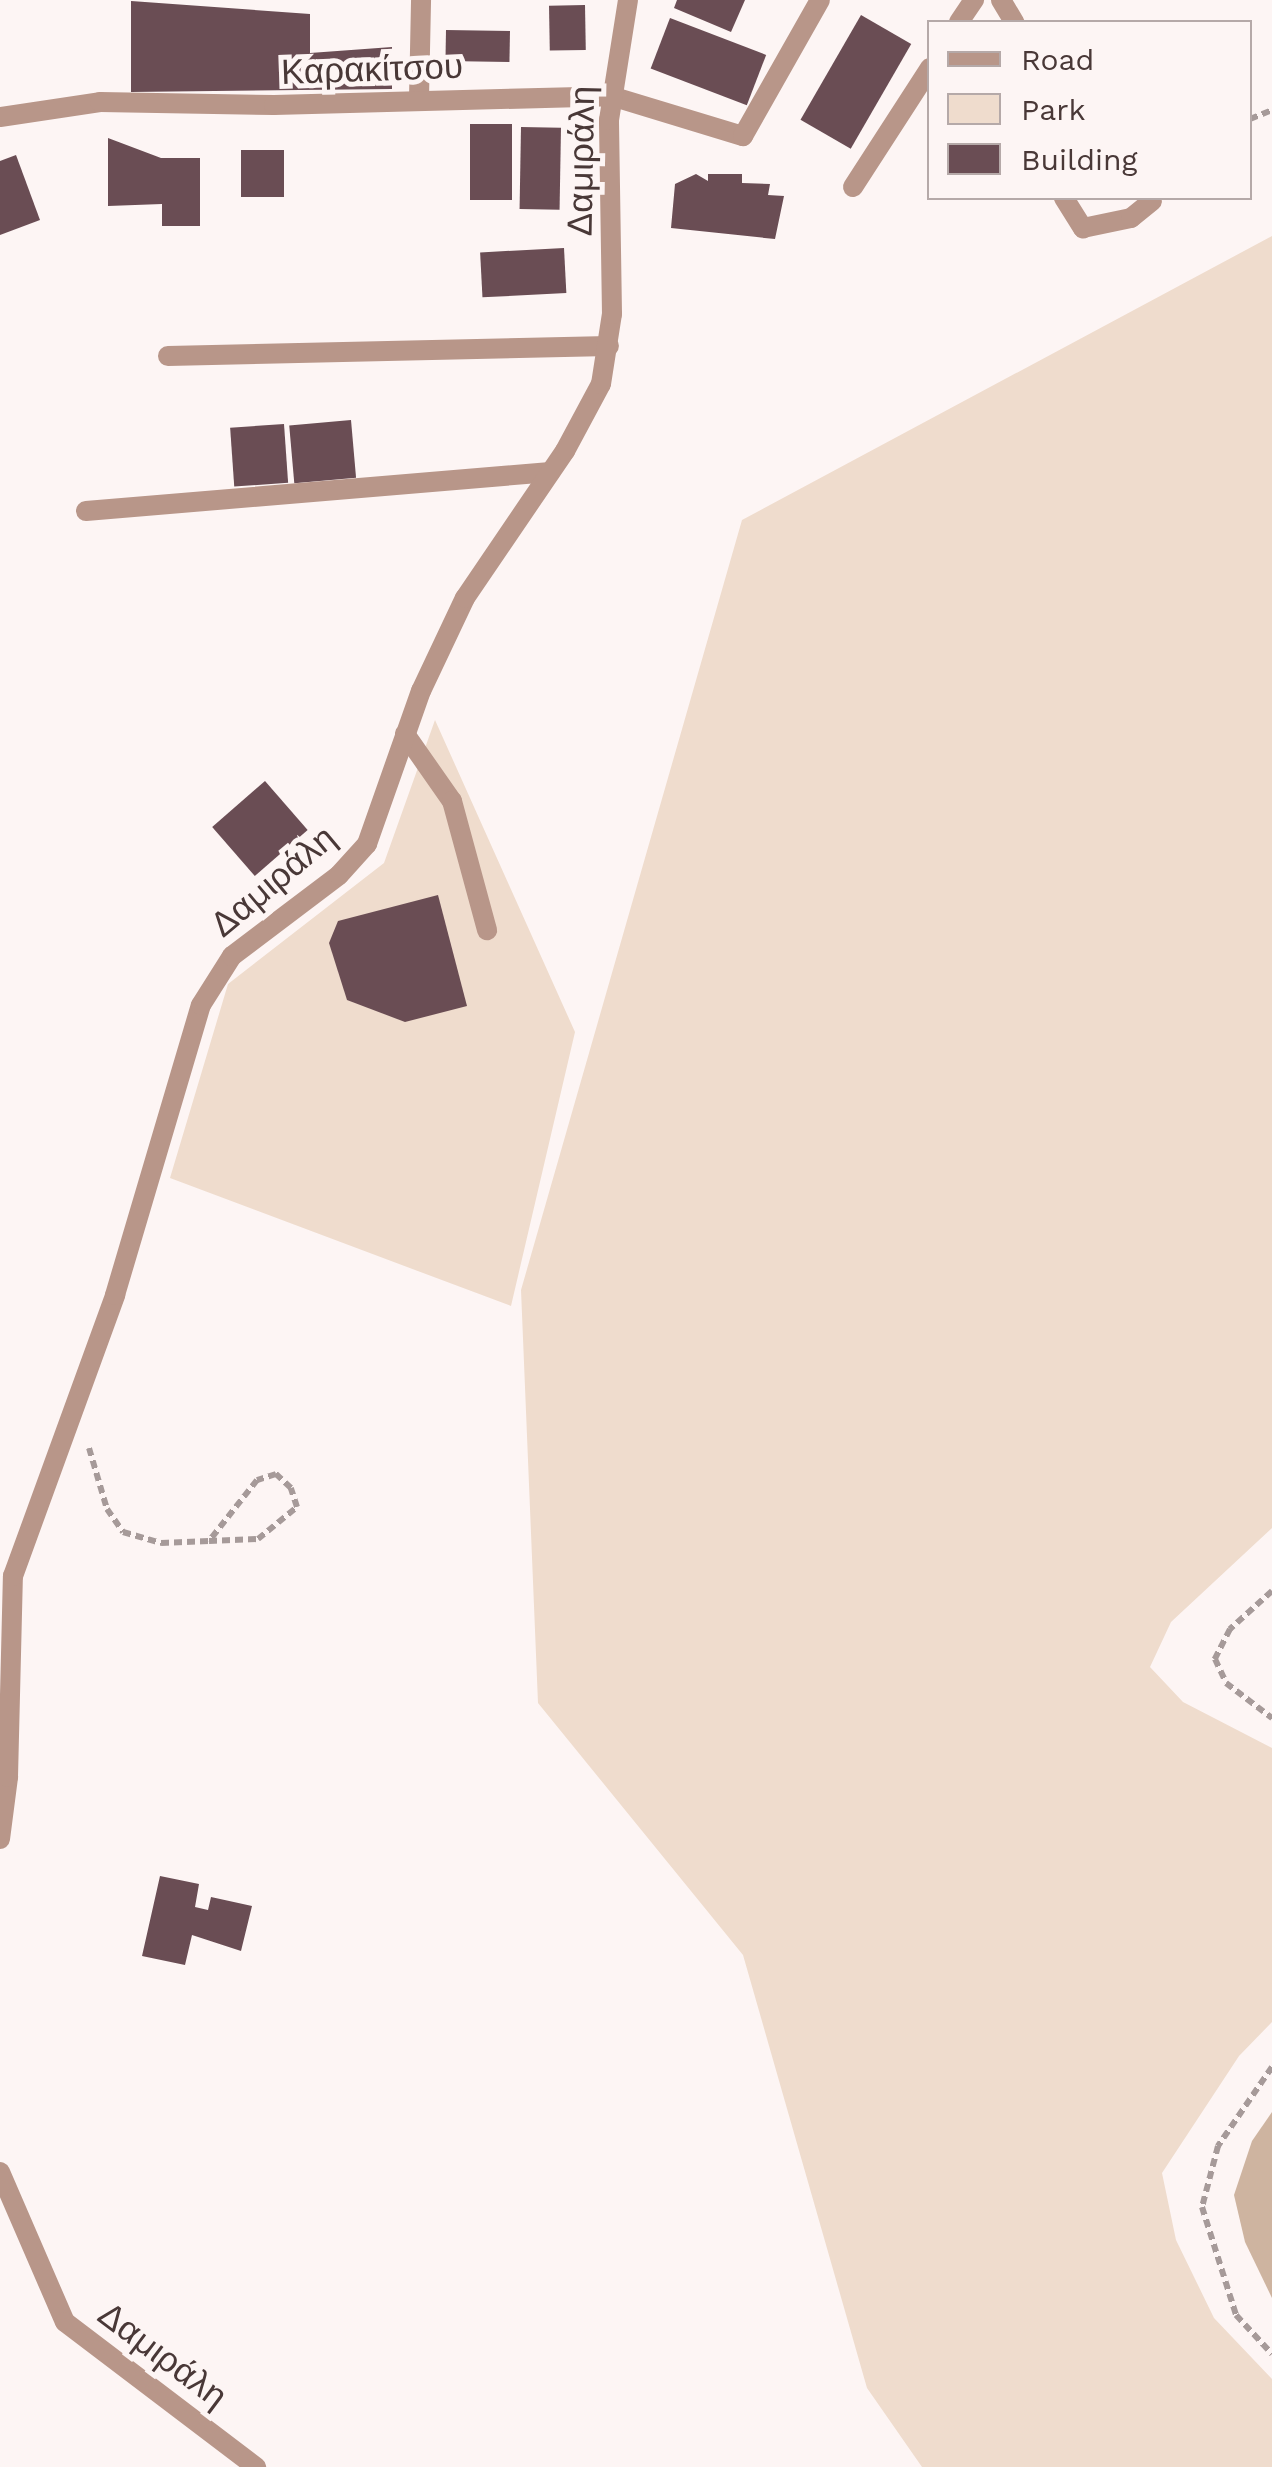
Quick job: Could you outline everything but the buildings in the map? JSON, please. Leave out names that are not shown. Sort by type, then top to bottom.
[{"type":"street","points":[[419,98],[422,0]]},
{"type":"street","name":"Δαμιράλη","points":[[0,1839],[8,1777],[12,1576],[124,1267],[207,990],[239,949],[359,856],[386,807],[405,734],[465,598],[597,396],[609,346],[612,96],[628,0]]},
{"type":"street","name":"Καρακίτσου","points":[[0,117],[56,104],[612,96],[743,136],[820,0]]},
{"type":"street","points":[[852,187],[927,73]]},
{"type":"street","points":[[1065,200],[1083,228],[1130,218],[1152,202]]},
{"type":"street","points":[[168,356],[609,346]]},
{"type":"street","points":[[86,511],[550,472]]},
{"type":"street","points":[[405,734],[452,802],[488,930]]},
{"type":"street","name":"Δαμιράλη","points":[[0,2172],[65,2322],[256,2467]]},
{"type":"path","points":[[73,1405],[107,1510],[123,1532],[160,1544],[258,1539],[297,1507],[292,1488],[276,1474],[257,1480],[209,1541]]},
{"type":"path","points":[[1272,1591],[1230,1630],[1215,1659],[1226,1684],[1272,1718]]},
{"type":"path","points":[[1272,2067],[1218,2146],[1202,2207],[1236,2315],[1272,2354]]},
{"type":"green space","points":[[1272,236],[1272,1528],[1171,1622],[1150,1667],[1183,1702],[1272,1748],[1272,2022],[1239,2056],[1162,2173],[1176,2240],[1214,2318],[1272,2379],[1272,2467],[922,2467],[867,2388],[743,1955],[538,1703],[521,1290],[742,520]]},
{"type":"green space","points":[[435,720],[575,1032],[511,1306],[170,1178],[228,984],[384,863]]},
{"type":"shaded area","points":[[1272,2112],[1272,2298],[1245,2242],[1234,2195],[1252,2141]]}]
